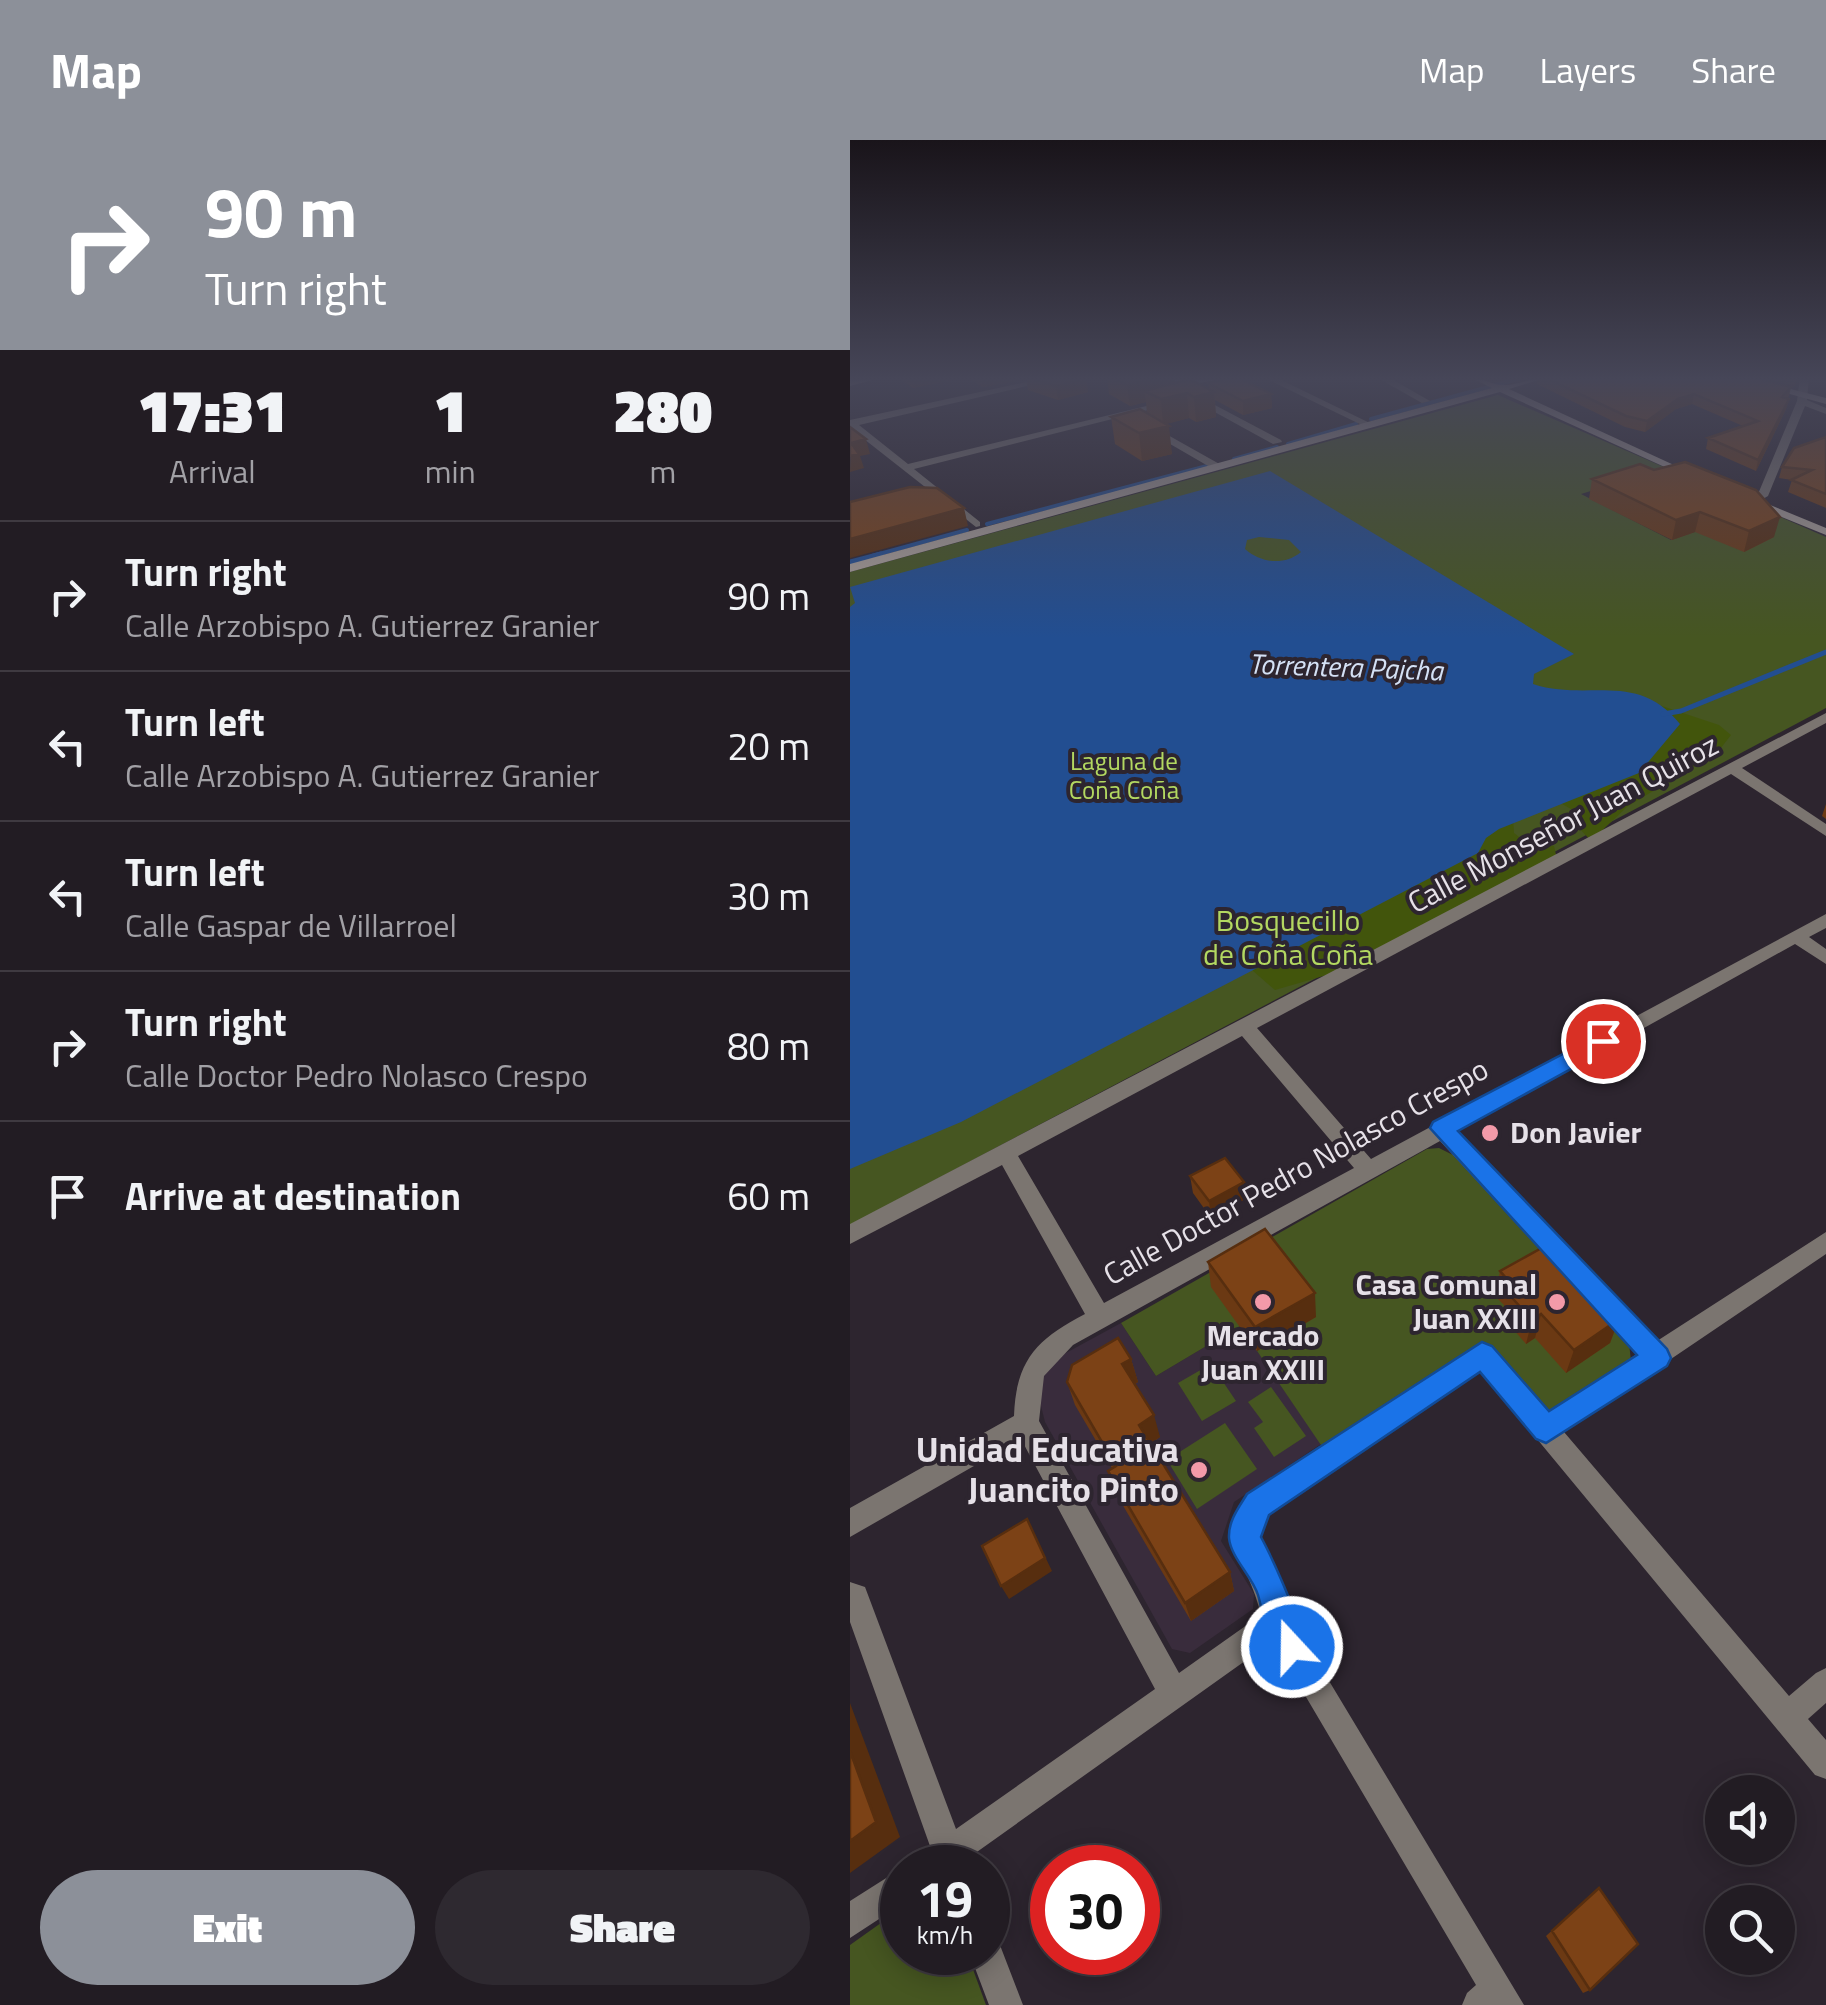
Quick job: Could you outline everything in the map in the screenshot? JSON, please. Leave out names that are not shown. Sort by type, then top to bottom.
[{"type":"main road","points":[[850,568],[1214,464]]},
{"type":"main road","points":[[1676,464],[1707,478]]},
{"type":"main road","points":[[1735,494],[1754,495],[1826,520]]},
{"type":"main road","points":[[1754,495],[1826,532]]},
{"type":"street","points":[[901,464],[980,528]]},
{"type":"street","points":[[906,468],[924,464]]},
{"type":"street","points":[[1754,495],[1768,464]]},
{"type":"street","name":"Calle Monseñor Juan Quiroz","points":[[850,1234],[1826,717]]},
{"type":"street","points":[[1732,768],[1826,831]]},
{"type":"street","name":"Calle Doctor Pedro Nolasco Crespo","points":[[1026,1423],[1026,1390],[1039,1358],[1099,1317],[1826,920]]},
{"type":"street","points":[[1796,936],[1826,958]]},
{"type":"street","points":[[1246,1027],[1366,1169]]},
{"type":"street","points":[[1442,1128],[1657,1358]]},
{"type":"street","points":[[1006,1153],[1099,1317]]},
{"type":"street","points":[[1546,1429],[1826,1242]]},
{"type":"street","points":[[1494,2000],[1277,1621],[1274,1592],[1245,1540],[1247,1522],[1258,1504],[1277,1490],[1482,1355],[1826,1764]]},
{"type":"street","points":[[850,1523],[1026,1423],[1174,1694]]},
{"type":"street","points":[[850,1596],[855,1596],[937,1845]]},
{"type":"street","points":[[966,1845],[1277,1621]]},
{"type":"street","points":[[1787,1718],[1826,1683]]},
{"type":"street","points":[[850,1921],[880,1900]]},
{"type":"street","points":[[995,1975],[1006,2005]]},
{"type":"shaded area","name":"Unidad Educativa Juancito Pinto","points":[[1121,1323],[1156,1376],[1240,1326],[1321,1444],[1234,1502],[1221,1541],[1254,1594],[1253,1609],[1190,1653],[1172,1649],[1045,1422],[1040,1402],[1041,1378],[1053,1360]]},
{"type":"green space","name":"Laguna de Coña Coña","points":[[1245,464],[1657,464],[1666,468],[1581,494],[1671,540],[1762,509],[1826,537],[1826,708],[850,1225],[850,572]]},
{"type":"green space","name":"Bosquecillo de Coña Coña","points":[[1641,699],[1719,725],[1731,735],[1717,753],[1628,806],[1591,841],[1580,829],[1580,814],[1546,795],[1512,804],[1514,833],[1527,843],[1554,846],[1557,859],[1351,968],[1275,990],[1244,963]]},
{"type":"green space","points":[[1439,1148],[1453,1155],[1629,1343],[1631,1361],[1555,1413],[1546,1412],[1493,1351],[1325,1451],[1240,1326],[1156,1376],[1121,1323],[1427,1149]]},
{"type":"green space","points":[[1211,1364],[1236,1401],[1202,1421],[1178,1383]]},
{"type":"green space","points":[[1271,1387],[1306,1436],[1274,1457],[1254,1428],[1263,1422],[1248,1402]]},
{"type":"green space","points":[[1225,1423],[1257,1469],[1197,1509],[1167,1460]]},
{"type":"green space","points":[[880,1924],[880,1975],[975,1975],[986,2005],[850,2005],[850,1945]]},
{"type":"water","name":"Laguna de Coña Coña","points":[[1270,471],[1574,654],[1534,674],[1533,684],[1553,689],[1629,692],[1664,708],[1680,724],[1639,773],[1499,829],[1486,838],[1478,853],[961,1122],[850,1169],[850,607],[855,603],[850,587]],"holes":[[[1259,537],[1289,540],[1301,552],[1280,561],[1265,560],[1245,549],[1247,540]]]},
{"type":"building","points":[[1640,464],[1654,470],[1690,464],[1756,490],[1780,517],[1749,531],[1700,512],[1676,520],[1592,479]]},
{"type":"building","points":[[1826,464],[1826,494],[1791,480],[1812,470],[1782,467]]},
{"type":"building","points":[[910,487],[937,488],[964,508],[850,539],[850,502]]},
{"type":"building","points":[[1225,1158],[1244,1182],[1209,1201],[1190,1176]]},
{"type":"building","points":[[1265,1229],[1315,1293],[1255,1327],[1208,1262]]},
{"type":"building","points":[[1547,1245],[1575,1274],[1581,1270],[1601,1291],[1595,1295],[1619,1319],[1574,1350],[1541,1314],[1532,1320],[1507,1292],[1514,1287],[1500,1271]]},
{"type":"building","points":[[1118,1338],[1131,1359],[1122,1364],[1154,1415],[1139,1425],[1230,1572],[1185,1603],[1108,1471],[1116,1466],[1067,1382],[1072,1365]]},
{"type":"building","points":[[1027,1519],[1045,1558],[1001,1586],[982,1546]]},
{"type":"building","points":[[850,1751],[876,1822],[850,1841]]},
{"type":"building","points":[[1599,1888],[1638,1944],[1590,1990],[1552,1931]]},
{"type":"waterway","points":[[987,524],[1207,466]]},
{"type":"waterway","points":[[872,556],[967,530]]},
{"type":"waterway","points":[[850,562],[881,554]]},
{"type":"waterway","name":"Torrentera Pajcha","points":[[1663,714],[1681,711],[1826,652]]},
{"type":"place","name":"Don Javier","points":[[1490,1133]]},
{"type":"place","name":"Mercado Juan XXIII","points":[[1263,1302]]},
{"type":"place","name":"Casa Comunal Juan XXIII","points":[[1557,1302]]},
{"type":"place","name":"Unidad Educativa Juancito Pinto","points":[[1199,1470]]},
{"type":"route","points":[[1292,1647],[1277,1621],[1274,1592],[1245,1540],[1247,1522],[1258,1504],[1482,1355],[1546,1429],[1657,1358],[1442,1128],[1603,1041]]}]
